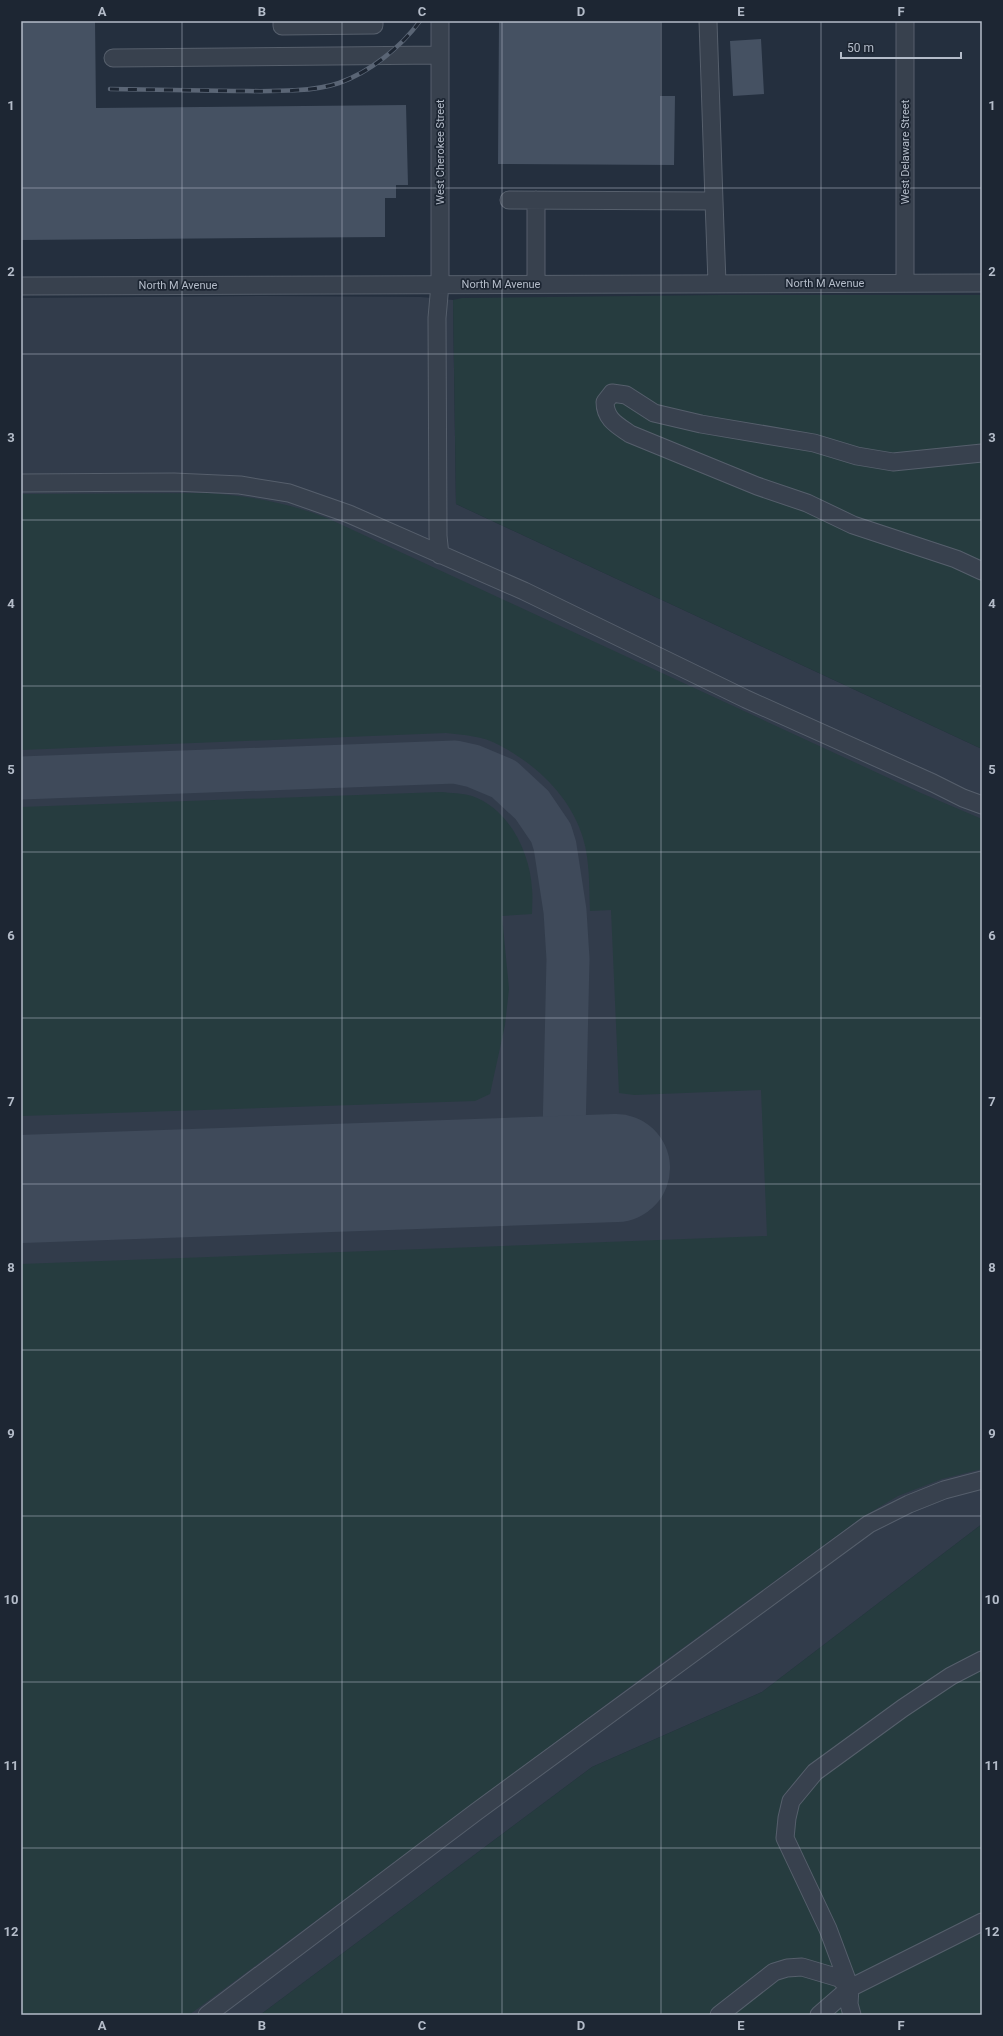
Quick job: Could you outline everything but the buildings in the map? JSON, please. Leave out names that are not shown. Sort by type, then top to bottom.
[{"type":"street","points":[[282,21],[282,26],[374,25],[374,21]]},
{"type":"street","name":"West Cherokee Street","points":[[440,21],[440,284],[436,318],[438,536],[440,554]]},
{"type":"street","points":[[708,21],[717,283]]},
{"type":"street","name":"West Delaware Street","points":[[905,21],[905,283]]},
{"type":"street","points":[[113,58],[440,55]]},
{"type":"street","points":[[509,200],[714,200]]},
{"type":"street","points":[[536,200],[536,284]]},
{"type":"street","name":"North M Avenue","points":[[21,286],[982,283]]},
{"type":"street","points":[[982,453],[893,462],[857,456],[814,443],[702,424],[654,413],[626,395],[612,393],[606,402],[606,411],[613,422],[630,434],[757,486],[807,503],[853,525],[956,559],[982,571]]},
{"type":"street","points":[[21,482],[174,482],[240,485],[289,493],[349,514],[440,554],[524,592],[746,699],[963,798],[982,805]]},
{"type":"street","points":[[206,2015],[476,1812],[869,1524],[909,1504],[944,1490],[982,1480]]},
{"type":"street","points":[[852,2015],[849,2004],[850,1988],[828,1928],[785,1838],[787,1818],[791,1801],[815,1772],[903,1708],[951,1676],[982,1660]]},
{"type":"street","points":[[819,2015],[850,1988],[982,1922]]},
{"type":"street","points":[[719,2015],[774,1972],[786,1968],[802,1967],[839,1978],[850,1988]]},
{"type":"shaded area","points":[[267,296],[421,297],[453,300],[456,504],[982,749],[982,1524],[762,1692],[592,1767],[260,2015],[21,2015],[21,298]]},
{"type":"green space","points":[[718,295],[982,295],[982,749],[456,504],[453,300],[462,298]]},
{"type":"green space","points":[[207,493],[268,501],[312,512],[327,518],[921,793],[982,819],[982,1469],[942,1479],[898,1496],[861,1518],[662,1663],[189,2015],[21,2015],[21,1264],[767,1236],[761,1090],[634,1095],[619,1093],[611,910],[590,911],[587,856],[583,838],[570,809],[561,796],[539,772],[513,753],[493,742],[473,736],[446,733],[21,750],[21,494]]},
{"type":"green space","points":[[441,792],[472,796],[485,802],[497,811],[507,821],[522,847],[530,875],[532,914],[502,916],[509,989],[505,1025],[490,1094],[475,1101],[21,1116],[21,807]]},
{"type":"green space","points":[[982,1524],[982,2015],[260,2015],[592,1767],[762,1692]]},
{"type":"taxiway","points":[[21,778],[455,762],[473,766],[504,779],[532,805],[551,833],[555,846],[565,911],[568,959],[564,1134],[558,1147],[550,1157],[526,1172]]},
{"type":"runway","points":[[21,1189],[616,1168]]},
{"type":"railway","points":[[110,89],[273,91],[301,90],[327,86],[351,78],[384,58],[404,40],[420,21]]}]
